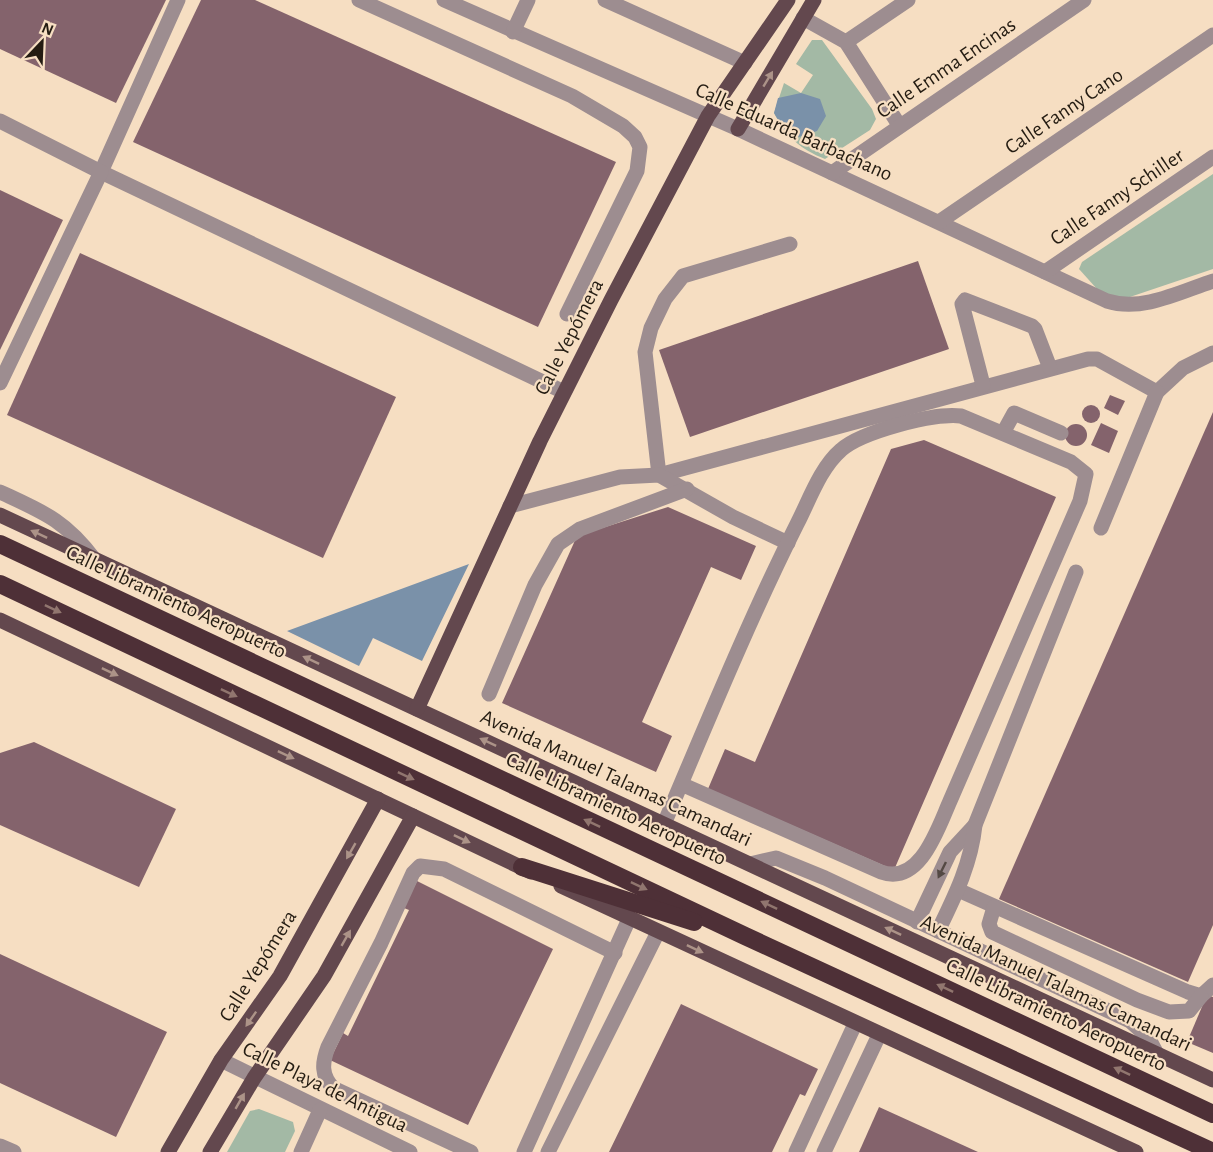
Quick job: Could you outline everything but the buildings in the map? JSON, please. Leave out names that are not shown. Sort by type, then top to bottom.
[{"type":"highway","name":"Calle Libramiento Aeropuerto","points":[[0,544],[1213,1114]]},
{"type":"highway","points":[[0,584],[764,945],[1213,1152]]},
{"type":"highway","points":[[522,867],[764,945]]},
{"type":"highway","points":[[1160,1089],[1213,1100]]},
{"type":"highway","points":[[1160,1128],[1201,1152]]},
{"type":"main road","name":"Calle Yepómera","points":[[417,709],[564,392],[708,116],[788,0]]},
{"type":"main road","points":[[738,129],[814,0]]},
{"type":"main road","name":"Avenida Manuel Talamas Camandari","points":[[0,516],[1213,1080]]},
{"type":"main road","points":[[0,620],[629,919],[1136,1152]]},
{"type":"main road","name":"Calle Yepómera","points":[[168,1152],[221,1060],[280,976],[378,799]]},
{"type":"main road","points":[[210,1152],[254,1078],[324,975],[413,816]]},
{"type":"street","points":[[0,383],[101,172],[178,0]]},
{"type":"street","points":[[359,0],[572,96],[622,126],[635,137],[640,147],[637,171],[567,314]]},
{"type":"street","name":"Calle Eduarda Barbachano","points":[[444,0],[738,129],[1107,301],[1125,305],[1146,303],[1213,281]]},
{"type":"street","points":[[513,32],[528,0]]},
{"type":"street","points":[[605,0],[745,63]]},
{"type":"street","points":[[846,42],[908,0]]},
{"type":"street","name":"Calle Emma Encinas","points":[[832,172],[1084,0]]},
{"type":"street","points":[[803,18],[846,42],[899,125]]},
{"type":"street","name":"Calle Fanny Cano","points":[[939,222],[1213,35]]},
{"type":"street","points":[[0,121],[148,196],[564,392]]},
{"type":"street","name":"Calle Fanny Schiller","points":[[1045,272],[1213,157]]},
{"type":"street","points":[[659,475],[645,352],[651,328],[665,299],[683,276],[790,244]]},
{"type":"street","points":[[983,385],[962,304],[965,300],[1032,326],[1050,368]]},
{"type":"street","points":[[1101,528],[1157,392],[1183,368],[1213,353]]},
{"type":"street","points":[[510,506],[620,477],[659,475],[983,385],[1050,368],[1098,359],[1157,392]]},
{"type":"street","points":[[1003,433],[1014,413],[1061,433]]},
{"type":"street","points":[[664,824],[681,784],[788,543],[822,476],[840,450],[903,424],[945,414],[961,416],[1081,468],[1086,480],[1040,597],[951,801],[931,843],[919,860],[903,873],[891,875],[681,784]]},
{"type":"street","points":[[659,475],[733,517],[788,543]]},
{"type":"street","points":[[489,694],[535,585],[558,544],[580,528],[687,489]]},
{"type":"street","points":[[0,492],[61,523],[76,535],[94,559]]},
{"type":"street","points":[[938,932],[958,890],[972,849],[975,825],[1076,572]]},
{"type":"street","points":[[917,922],[950,852],[975,825]]},
{"type":"street","points":[[750,864],[769,857],[783,860],[1130,1021],[1148,1037],[1157,1054]]},
{"type":"street","points":[[471,1152],[333,1088],[324,1073],[324,1059],[328,1047],[381,943],[413,873],[420,866],[444,869],[615,953]]},
{"type":"street","points":[[958,890],[1201,996]]},
{"type":"street","points":[[994,907],[989,924],[992,932],[1137,1000],[1169,1012],[1184,1013],[1193,1008],[1201,996],[1213,985]]},
{"type":"street","points":[[524,1152],[629,919]]},
{"type":"street","points":[[548,1152],[658,932]]},
{"type":"street","points":[[796,1152],[855,1024]]},
{"type":"street","points":[[824,1152],[879,1035]]},
{"type":"street","name":"Calle Playa de Antigua","points":[[221,1060],[410,1152]]},
{"type":"street","points":[[302,1152],[320,1110]]},
{"type":"street","points":[[0,1146],[14,1152]]},
{"type":"green space","points":[[812,40],[822,40],[872,109],[876,119],[870,130],[825,159],[808,151],[795,141],[774,113],[784,83],[801,93],[813,75],[796,64]]},
{"type":"green space","points":[[1213,174],[1213,269],[1115,302],[1106,299],[1079,269],[1082,262]]},
{"type":"green space","points":[[259,1109],[293,1122],[295,1131],[285,1152],[227,1152],[250,1111]]},
{"type":"water","points":[[801,93],[820,99],[826,116],[817,131],[799,137],[786,134],[774,113],[778,98]]},
{"type":"water","points":[[469,564],[422,661],[373,638],[359,666],[287,631]]}]
